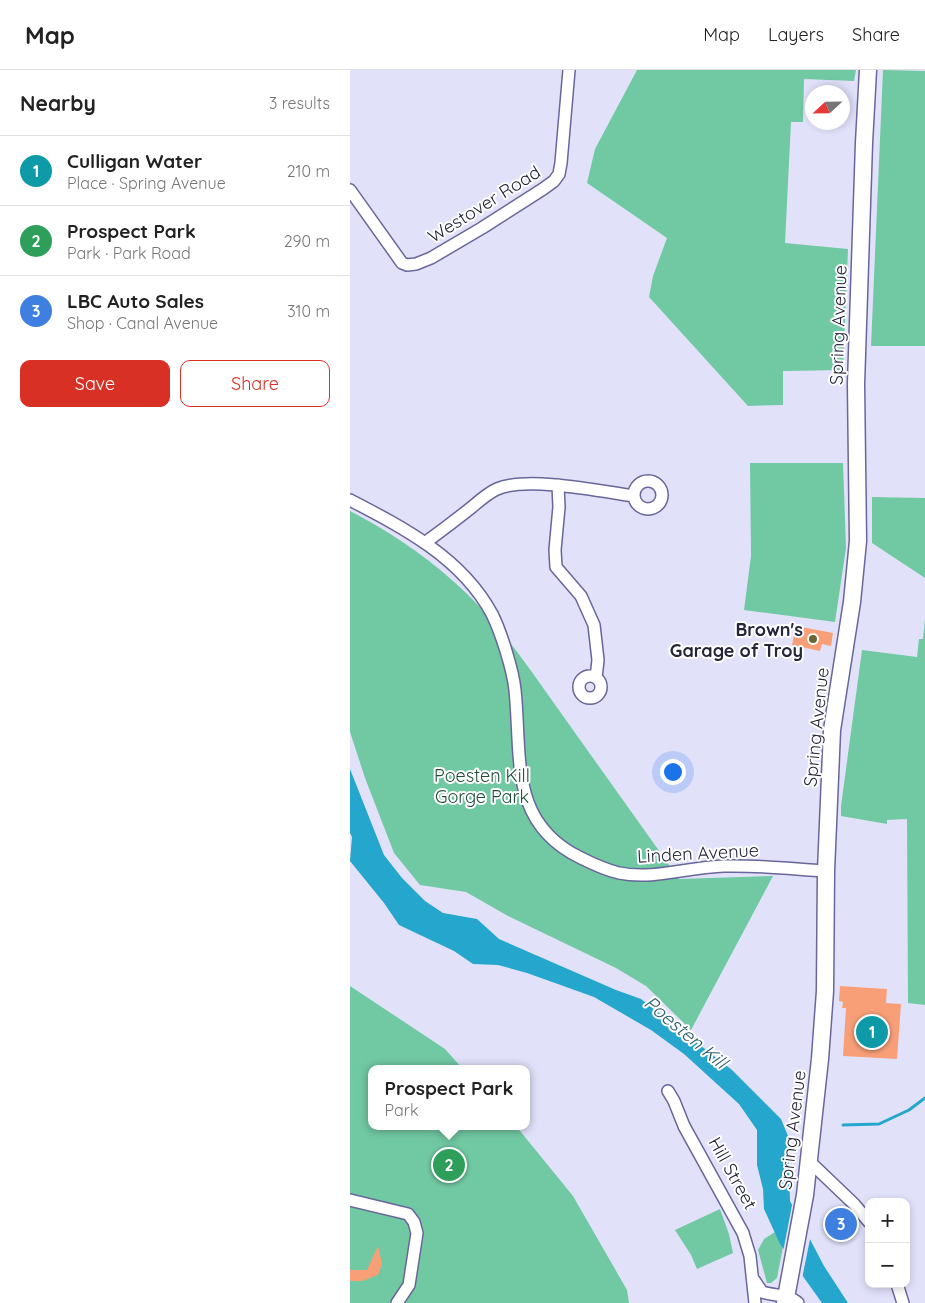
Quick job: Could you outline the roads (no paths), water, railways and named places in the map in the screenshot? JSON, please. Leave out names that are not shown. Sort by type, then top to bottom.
[{"type":"street","name":"Westover Road","points":[[351,193],[402,263],[411,265],[430,258],[482,228],[543,190],[554,181],[561,163],[569,70]]},
{"type":"street","name":"Spring Avenue","points":[[790,1301],[790,1278],[805,1195],[820,1059],[824,997],[826,871],[832,730],[852,602],[858,541],[856,384],[868,70]]},
{"type":"street","points":[[426,542],[496,489],[522,484],[558,485],[634,496]]},
{"type":"street","points":[[558,485],[559,507],[554,550],[556,567],[581,596],[592,619],[598,660],[596,678]]},
{"type":"street","name":"Linden Avenue","points":[[350,500],[393,522],[426,542],[459,570],[480,595],[492,615],[507,656],[515,688],[521,777],[524,794],[540,826],[568,852],[600,867],[619,873],[636,875],[737,866],[826,871]]},
{"type":"street","name":"Hill Street","points":[[668,1091],[684,1126],[742,1234],[750,1256],[755,1303]]},
{"type":"street","points":[[808,1161],[854,1204],[865,1217]]},
{"type":"street","points":[[350,1200],[408,1214],[414,1222],[417,1233],[409,1285],[397,1303]]},
{"type":"street","points":[[753,1278],[762,1292],[790,1301]]},
{"type":"street","points":[[898,1288],[903,1303]]},
{"type":"water","name":"Poesten Kill","points":[[350,769],[384,855],[402,878],[425,901],[443,913],[477,919],[499,939],[641,999],[732,1070],[781,1119],[788,1136],[790,1201],[824,1266],[848,1303],[822,1303],[780,1244],[764,1209],[763,1189],[757,1165],[757,1130],[739,1104],[684,1054],[651,1030],[594,997],[527,973],[498,965],[473,964],[454,951],[399,925],[350,861],[352,837],[350,833]]},
{"type":"waterway","points":[[843,1125],[879,1124],[909,1110],[925,1098]]},
{"type":"place","name":"Brown's Garage of Troy","points":[[813,639]]},
{"type":"place","name":"Culligan Water","points":[[872,1032]]},
{"type":"place","name":"Prospect Park","points":[[449,1165]]},
{"type":"place","name":"LBC Auto Sales","points":[[841,1224]]},
{"type":"park label","name":"Poesten Kill Gorge Park","points":[[482,785]]}]
